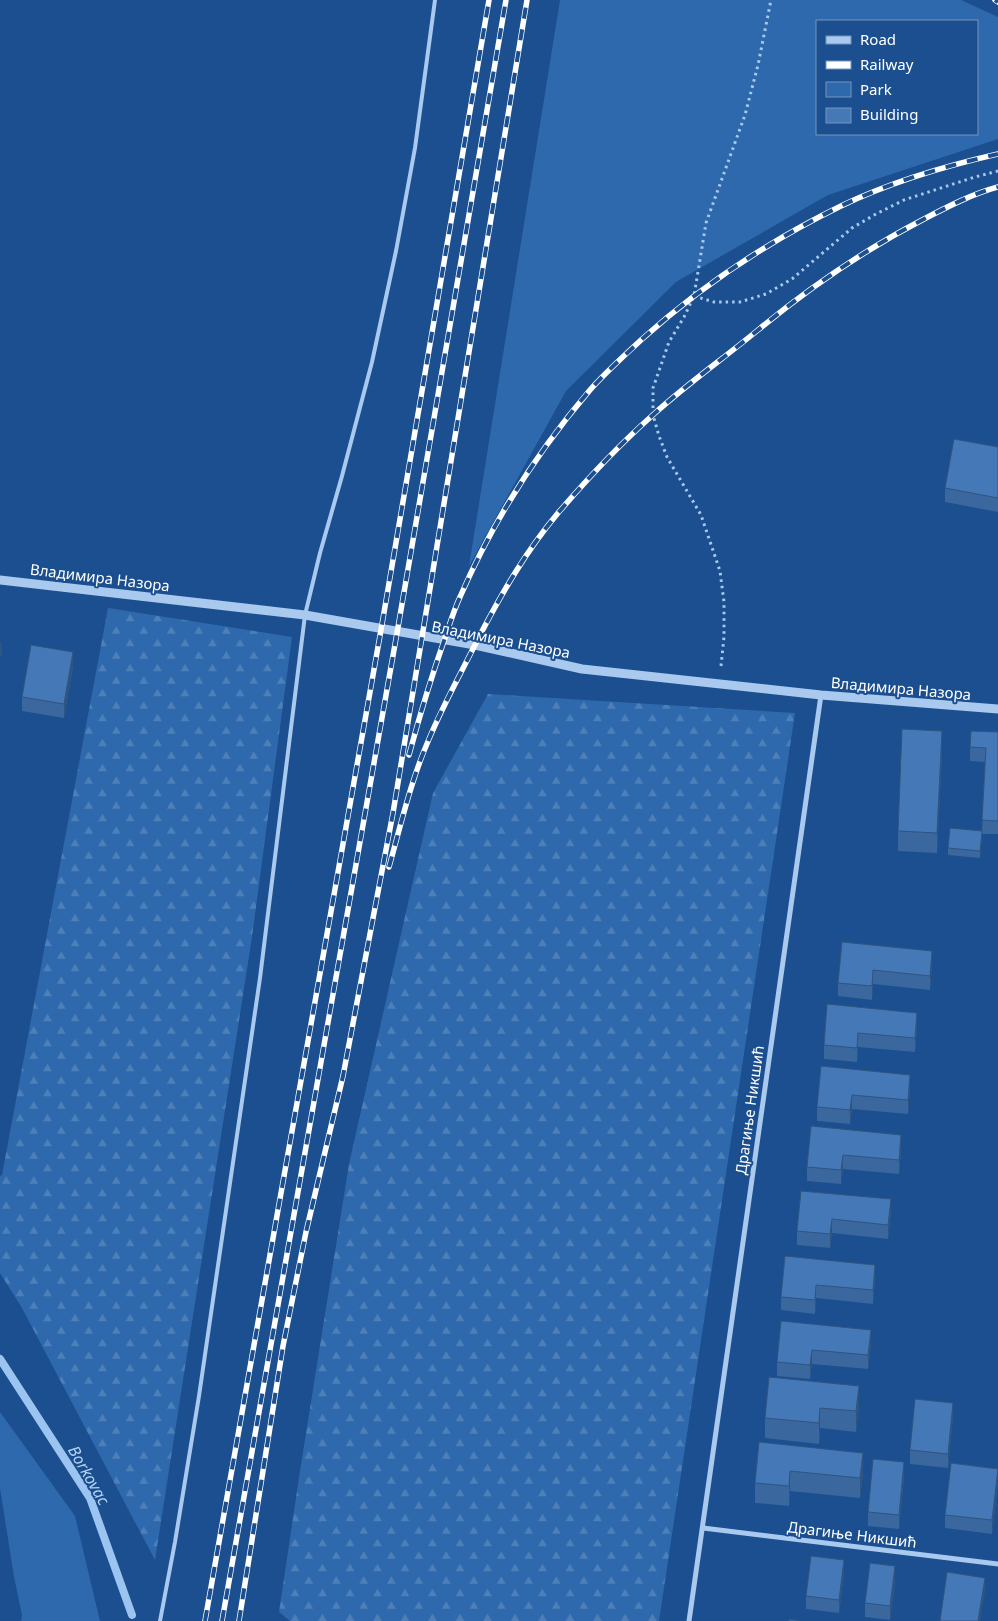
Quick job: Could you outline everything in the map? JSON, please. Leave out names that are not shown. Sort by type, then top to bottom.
[{"type":"street","name":"Владимира Назора","points":[[0,580],[305,615],[475,645],[582,669],[821,695],[998,709]]},
{"type":"street","name":"Драгиње Никшић","points":[[689,1621],[821,695]]},
{"type":"street","name":"Драгиње Никшић","points":[[703,1528],[998,1564]]},
{"type":"lane","points":[[160,1621],[197,1406],[260,978],[305,615],[369,372],[396,251],[415,148],[435,0]]},
{"type":"path","points":[[720,684],[724,637],[724,602],[720,571],[701,515],[667,457],[653,414],[652,388],[669,342],[694,296],[706,223],[745,115],[771,0]]},
{"type":"path","points":[[694,296],[714,302],[740,302],[766,294],[792,279],[852,228],[876,214],[904,200],[998,171]]},
{"type":"green space","points":[[560,0],[961,0],[998,17],[998,139],[828,195],[676,282],[566,391],[469,566]]},
{"type":"green space","points":[[108,608],[292,637],[252,937],[155,1560],[22,1308],[0,1273],[0,1176],[2,1175]]},
{"type":"green space","points":[[488,694],[795,713],[659,1621],[290,1621],[279,1612],[349,1164],[433,793]]},
{"type":"green space","points":[[0,1412],[75,1516],[100,1621],[21,1621],[22,1615],[0,1488]]},
{"type":"building","points":[[954,439],[998,447],[998,498],[945,488]]},
{"type":"building","points":[[31,645],[73,652],[64,704],[22,697]]},
{"type":"building","points":[[902,729],[942,731],[937,833],[898,831]]},
{"type":"building","points":[[971,731],[998,732],[998,821],[982,820],[986,748],[970,747]]},
{"type":"building","points":[[950,828],[982,831],[980,851],[948,848]]},
{"type":"building","points":[[842,942],[932,951],[930,976],[873,970],[872,986],[838,983]]},
{"type":"building","points":[[827,1004],[917,1013],[915,1038],[858,1033],[857,1048],[824,1045]]},
{"type":"building","points":[[821,1066],[910,1075],[908,1100],[852,1095],[850,1110],[817,1107]]},
{"type":"building","points":[[811,1126],[901,1135],[899,1160],[843,1155],[841,1170],[807,1167]]},
{"type":"building","points":[[801,1191],[891,1199],[888,1225],[832,1219],[830,1234],[797,1231]]},
{"type":"building","points":[[785,1256],[875,1265],[873,1290],[816,1285],[815,1300],[781,1297]]},
{"type":"building","points":[[781,1321],[871,1330],[868,1355],[812,1350],[810,1365],[777,1362]]},
{"type":"building","points":[[769,1377],[859,1386],[856,1411],[820,1408],[819,1423],[765,1418]]},
{"type":"building","points":[[915,1399],[953,1403],[948,1454],[910,1450]]},
{"type":"building","points":[[759,1442],[863,1453],[860,1478],[790,1471],[789,1486],[755,1483]]},
{"type":"building","points":[[873,1459],[904,1462],[899,1515],[868,1512]]},
{"type":"building","points":[[951,1463],[998,1469],[992,1520],[945,1515]]},
{"type":"building","points":[[811,1556],[844,1560],[839,1600],[806,1596]]},
{"type":"building","points":[[870,1563],[895,1566],[890,1606],[865,1603]]},
{"type":"building","points":[[947,1572],[985,1578],[978,1621],[940,1621]]},
{"type":"waterway","name":"Borkovac","points":[[0,1359],[90,1498],[132,1615]]},
{"type":"railway","points":[[205,1621],[381,630],[489,0]]},
{"type":"railway","points":[[222,1621],[397,633],[506,0]]},
{"type":"railway","points":[[239,1621],[283,1346],[306,1232],[343,1076],[393,813],[527,0]]},
{"type":"railway","points":[[409,755],[431,680],[454,612],[486,542],[534,463],[602,377],[641,340],[687,301],[736,266],[788,234],[841,206],[879,189],[938,169],[998,154]]},
{"type":"railway","points":[[389,867],[417,770],[434,726],[453,688],[515,573],[546,527],[581,487],[629,437],[667,403],[777,314],[817,285],[859,257],[933,214],[979,193],[998,187]]}]
